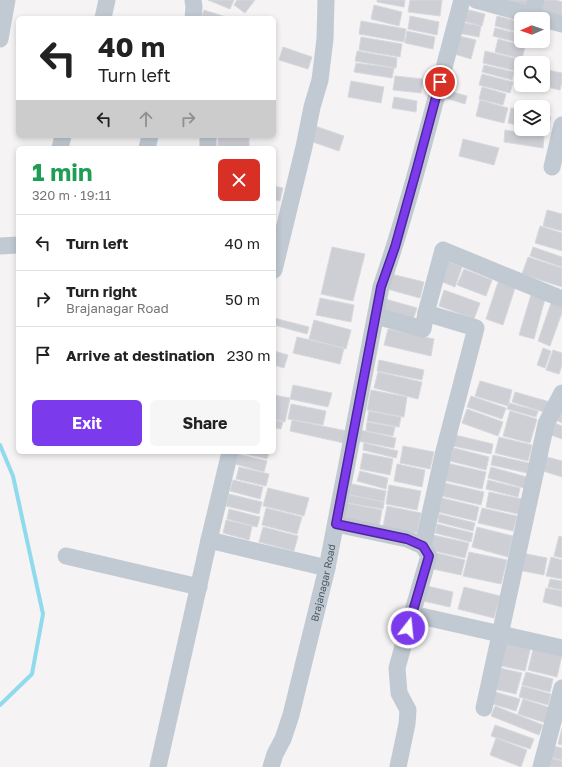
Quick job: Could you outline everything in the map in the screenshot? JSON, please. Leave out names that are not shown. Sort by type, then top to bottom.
[{"type":"street","points":[[0,39],[7,0]]},
{"type":"street","points":[[103,16],[107,0]]},
{"type":"street","points":[[193,0],[193,16]]},
{"type":"street","points":[[276,262],[312,107],[320,80],[325,39],[326,0]]},
{"type":"street","name":"Brajanagar Road","points":[[271,767],[291,715],[327,568],[381,287],[395,247],[462,0]]},
{"type":"street","points":[[476,0],[534,8],[562,24]]},
{"type":"street","points":[[552,167],[562,125]]},
{"type":"street","points":[[0,246],[16,245]]},
{"type":"street","points":[[376,316],[423,329],[443,250],[562,299]]},
{"type":"street","points":[[423,546],[443,455],[476,328],[426,313]]},
{"type":"street","points":[[484,708],[546,424],[562,393]]},
{"type":"street","points":[[158,767],[230,454]]},
{"type":"street","points":[[336,524],[407,539],[423,546],[429,556],[397,668],[399,693],[408,710],[407,724],[398,767]]},
{"type":"street","points":[[209,540],[327,568]]},
{"type":"street","points":[[66,556],[199,587]]},
{"type":"street","points":[[412,614],[562,648]]},
{"type":"street","points":[[541,767],[562,688]]},
{"type":"building","points":[[208,0],[234,0],[230,9]]},
{"type":"building","points":[[237,0],[255,0],[245,13],[234,5]]},
{"type":"building","points":[[377,0],[405,0],[404,7],[377,2]]},
{"type":"building","points":[[410,0],[442,0],[440,16],[408,12]]},
{"type":"building","points":[[498,0],[528,0],[527,7]]},
{"type":"building","points":[[542,0],[556,0],[562,2],[562,16],[539,10]]},
{"type":"building","points":[[374,5],[402,12],[399,26],[371,19]]},
{"type":"building","points":[[461,8],[485,14],[482,26],[459,20]]},
{"type":"building","points":[[204,10],[223,16],[202,16]]},
{"type":"building","points":[[410,16],[439,22],[437,35],[408,29]]},
{"type":"building","points":[[497,16],[514,20],[514,31],[495,26]]},
{"type":"building","points":[[361,21],[406,29],[404,42],[359,34]]},
{"type":"building","points":[[459,22],[481,26],[479,37],[457,33]]},
{"type":"building","points":[[495,28],[514,32],[514,42],[493,36]]},
{"type":"building","points":[[407,31],[435,37],[433,49],[405,43]]},
{"type":"building","points":[[455,35],[476,40],[471,59],[451,53]]},
{"type":"building","points":[[361,37],[402,44],[400,57],[359,50]]},
{"type":"building","points":[[498,39],[514,43],[514,48],[525,48],[523,56],[514,57],[495,52]]},
{"type":"building","points":[[283,47],[312,57],[308,69],[279,60]]},
{"type":"building","points":[[357,51],[397,58],[396,68],[355,61]]},
{"type":"building","points":[[485,51],[514,58],[514,71],[483,63]]},
{"type":"building","points":[[356,63],[394,68],[392,78],[354,72]]},
{"type":"building","points":[[484,65],[514,72],[512,80],[482,72]]},
{"type":"building","points":[[550,70],[562,73],[560,90],[550,88]]},
{"type":"building","points":[[482,74],[513,82],[510,93],[479,85]]},
{"type":"building","points":[[395,76],[423,79],[421,93],[393,90]]},
{"type":"building","points":[[351,81],[384,87],[381,103],[348,97]]},
{"type":"building","points":[[482,87],[506,94],[503,105],[479,99]]},
{"type":"building","points":[[442,89],[467,96],[465,104],[439,96]]},
{"type":"building","points":[[394,97],[417,101],[416,112],[392,108]]},
{"type":"building","points":[[480,100],[508,108],[504,123],[476,116]]},
{"type":"building","points":[[511,108],[514,109],[514,124],[508,123]]},
{"type":"building","points":[[315,126],[344,136],[339,151],[310,141]]},
{"type":"building","points":[[505,130],[514,131],[514,136],[544,136],[543,148],[504,142]]},
{"type":"building","points":[[218,138],[249,138],[249,146],[218,146]]},
{"type":"building","points":[[463,139],[499,148],[494,165],[459,156]]},
{"type":"building","points":[[276,186],[283,188],[280,201],[276,200]]},
{"type":"building","points":[[547,210],[562,214],[562,231],[543,226]]},
{"type":"building","points":[[540,226],[562,233],[562,251],[535,243]]},
{"type":"building","points":[[332,247],[365,254],[353,301],[321,294]]},
{"type":"building","points":[[533,247],[562,257],[562,267],[530,256]]},
{"type":"building","points":[[528,257],[562,268],[562,287],[522,274]]},
{"type":"building","points":[[447,261],[462,267],[455,287],[440,281]]},
{"type":"building","points":[[464,269],[492,280],[486,296],[457,285]]},
{"type":"building","points":[[391,274],[424,282],[420,298],[387,289]]},
{"type":"building","points":[[499,279],[516,285],[503,325],[486,319]]},
{"type":"building","points":[[444,290],[480,303],[474,319],[439,306]]},
{"type":"building","points":[[531,295],[545,299],[534,339],[519,335]]},
{"type":"building","points":[[320,298],[354,305],[351,322],[316,315]]},
{"type":"building","points":[[382,298],[417,308],[413,320],[378,309]]},
{"type":"building","points":[[552,300],[562,303],[562,313],[550,346],[538,341]]},
{"type":"building","points":[[276,319],[309,327],[307,334],[276,326]]},
{"type":"building","points":[[314,320],[351,330],[346,349],[309,339]]},
{"type":"building","points":[[388,329],[434,339],[431,356],[384,345]]},
{"type":"building","points":[[297,337],[344,348],[340,364],[293,353]]},
{"type":"building","points":[[543,348],[551,351],[545,368],[537,365]]},
{"type":"building","points":[[553,350],[562,353],[562,365],[559,374],[546,370]]},
{"type":"building","points":[[276,352],[288,355],[284,368],[276,366]]},
{"type":"building","points":[[379,360],[424,370],[422,380],[377,371]]},
{"type":"building","points":[[378,372],[422,382],[418,399],[374,388]]},
{"type":"building","points":[[480,381],[512,390],[508,406],[475,396]]},
{"type":"building","points":[[293,385],[332,393],[328,407],[290,399]]},
{"type":"building","points":[[371,390],[407,397],[404,417],[367,410]]},
{"type":"building","points":[[515,392],[550,402],[547,413],[512,402]]},
{"type":"building","points":[[276,395],[290,398],[285,422],[276,420]]},
{"type":"building","points":[[471,396],[506,408],[502,419],[467,407]]},
{"type":"building","points":[[509,403],[538,411],[536,417],[507,409]]},
{"type":"building","points":[[291,404],[326,411],[323,425],[288,419]]},
{"type":"building","points":[[562,406],[562,423],[556,420]]},
{"type":"building","points":[[467,409],[503,422],[498,436],[462,423]]},
{"type":"building","points":[[369,411],[401,417],[399,427],[367,421]]},
{"type":"building","points":[[510,411],[537,419],[530,443],[503,436]]},
{"type":"building","points":[[276,420],[283,422],[281,429],[276,428]]},
{"type":"building","points":[[292,420],[347,431],[344,443],[290,431]]},
{"type":"building","points":[[367,422],[395,427],[393,436],[366,431]]},
{"type":"building","points":[[552,422],[562,426],[562,439],[548,434]]},
{"type":"building","points":[[360,430],[396,438],[394,448],[358,441]]},
{"type":"building","points":[[455,435],[493,444],[491,454],[453,446]]},
{"type":"building","points":[[499,437],[532,445],[528,461],[495,453]]},
{"type":"building","points":[[364,443],[398,451],[396,458],[363,450]]},
{"type":"building","points":[[403,446],[434,452],[430,469],[400,463]]},
{"type":"building","points":[[454,448],[489,457],[486,470],[450,461]]},
{"type":"building","points":[[363,453],[393,459],[390,475],[360,469]]},
{"type":"building","points":[[238,454],[267,461],[264,472],[235,464]]},
{"type":"building","points":[[246,454],[268,454],[267,459]]},
{"type":"building","points":[[493,455],[529,463],[527,473],[491,465]]},
{"type":"building","points":[[547,457],[562,461],[562,477],[543,471]]},
{"type":"building","points":[[447,463],[486,472],[482,489],[443,480]]},
{"type":"building","points":[[397,464],[425,470],[422,487],[394,481]]},
{"type":"building","points":[[239,467],[269,474],[266,486],[236,479]]},
{"type":"building","points":[[491,467],[527,477],[524,488],[488,478]]},
{"type":"building","points":[[360,471],[388,478],[386,489],[357,481]]},
{"type":"building","points":[[233,480],[263,487],[260,499],[230,491]]},
{"type":"building","points":[[488,480],[520,488],[518,497],[486,489]]},
{"type":"building","points":[[445,483],[484,492],[481,505],[442,496]]},
{"type":"building","points":[[352,484],[386,491],[384,502],[350,495]]},
{"type":"building","points":[[389,485],[421,491],[417,510],[386,504]]},
{"type":"building","points":[[268,488],[309,498],[304,516],[263,506]]},
{"type":"building","points":[[489,492],[522,499],[518,514],[486,507]]},
{"type":"building","points":[[229,494],[262,502],[259,514],[226,506]]},
{"type":"building","points":[[350,495],[384,502],[383,509],[348,503]]},
{"type":"building","points":[[442,498],[479,507],[476,521],[438,512]]},
{"type":"building","points":[[346,503],[382,510],[379,527],[342,520]]},
{"type":"building","points":[[387,506],[421,513],[417,533],[383,527]]},
{"type":"building","points":[[266,508],[302,517],[297,534],[262,525]]},
{"type":"building","points":[[482,508],[517,516],[513,531],[478,523]]},
{"type":"building","points":[[229,509],[260,517],[257,527],[227,519]]},
{"type":"building","points":[[439,514],[475,523],[473,531],[438,522]]},
{"type":"building","points":[[226,520],[252,526],[249,540],[223,533]]},
{"type":"building","points":[[437,524],[473,533],[471,542],[435,533]]},
{"type":"building","points":[[263,527],[298,536],[294,551],[259,542]]},
{"type":"building","points":[[477,527],[513,536],[508,557],[472,547]]},
{"type":"building","points":[[433,535],[469,543],[465,558],[430,550]]},
{"type":"building","points":[[559,536],[562,537],[562,558],[554,556]]},
{"type":"building","points":[[469,552],[507,560],[501,584],[463,576]]},
{"type":"building","points":[[437,553],[465,560],[461,575],[433,569]]},
{"type":"building","points":[[522,553],[547,558],[544,575],[518,570]]},
{"type":"building","points":[[551,557],[562,560],[562,579],[546,576]]},
{"type":"building","points":[[550,579],[562,581],[562,590],[548,587]]},
{"type":"building","points":[[427,586],[453,592],[450,607],[423,601]]},
{"type":"building","points":[[464,587],[500,596],[494,618],[458,609]]},
{"type":"building","points":[[546,588],[562,591],[562,607],[543,602]]},
{"type":"building","points":[[502,640],[531,646],[525,671],[497,665]]},
{"type":"building","points":[[534,646],[562,655],[557,677],[528,670]]},
{"type":"building","points":[[500,668],[522,673],[516,694],[494,689]]},
{"type":"building","points":[[526,672],[553,679],[550,692],[522,685]]},
{"type":"building","points":[[522,686],[551,694],[548,705],[519,697]]},
{"type":"building","points":[[492,691],[520,699],[516,711],[489,703]]},
{"type":"building","points":[[523,699],[551,708],[546,723],[518,714]]},
{"type":"building","points":[[495,706],[543,725],[539,735],[491,716]]},
{"type":"building","points":[[495,725],[534,739],[530,749],[491,736]]},
{"type":"building","points":[[562,728],[562,745],[558,744]]},
{"type":"building","points":[[496,738],[527,750],[521,767],[490,755]]},
{"type":"building","points":[[553,746],[562,748],[562,760],[550,757]]},
{"type":"building","points":[[548,757],[562,761],[562,767],[552,767],[546,765]]},
{"type":"waterway","points":[[0,445],[13,476],[43,614],[32,674],[0,705]]},
{"type":"route","points":[[408,628],[429,556],[423,546],[407,539],[336,524],[381,287],[395,247],[440,82]]}]
